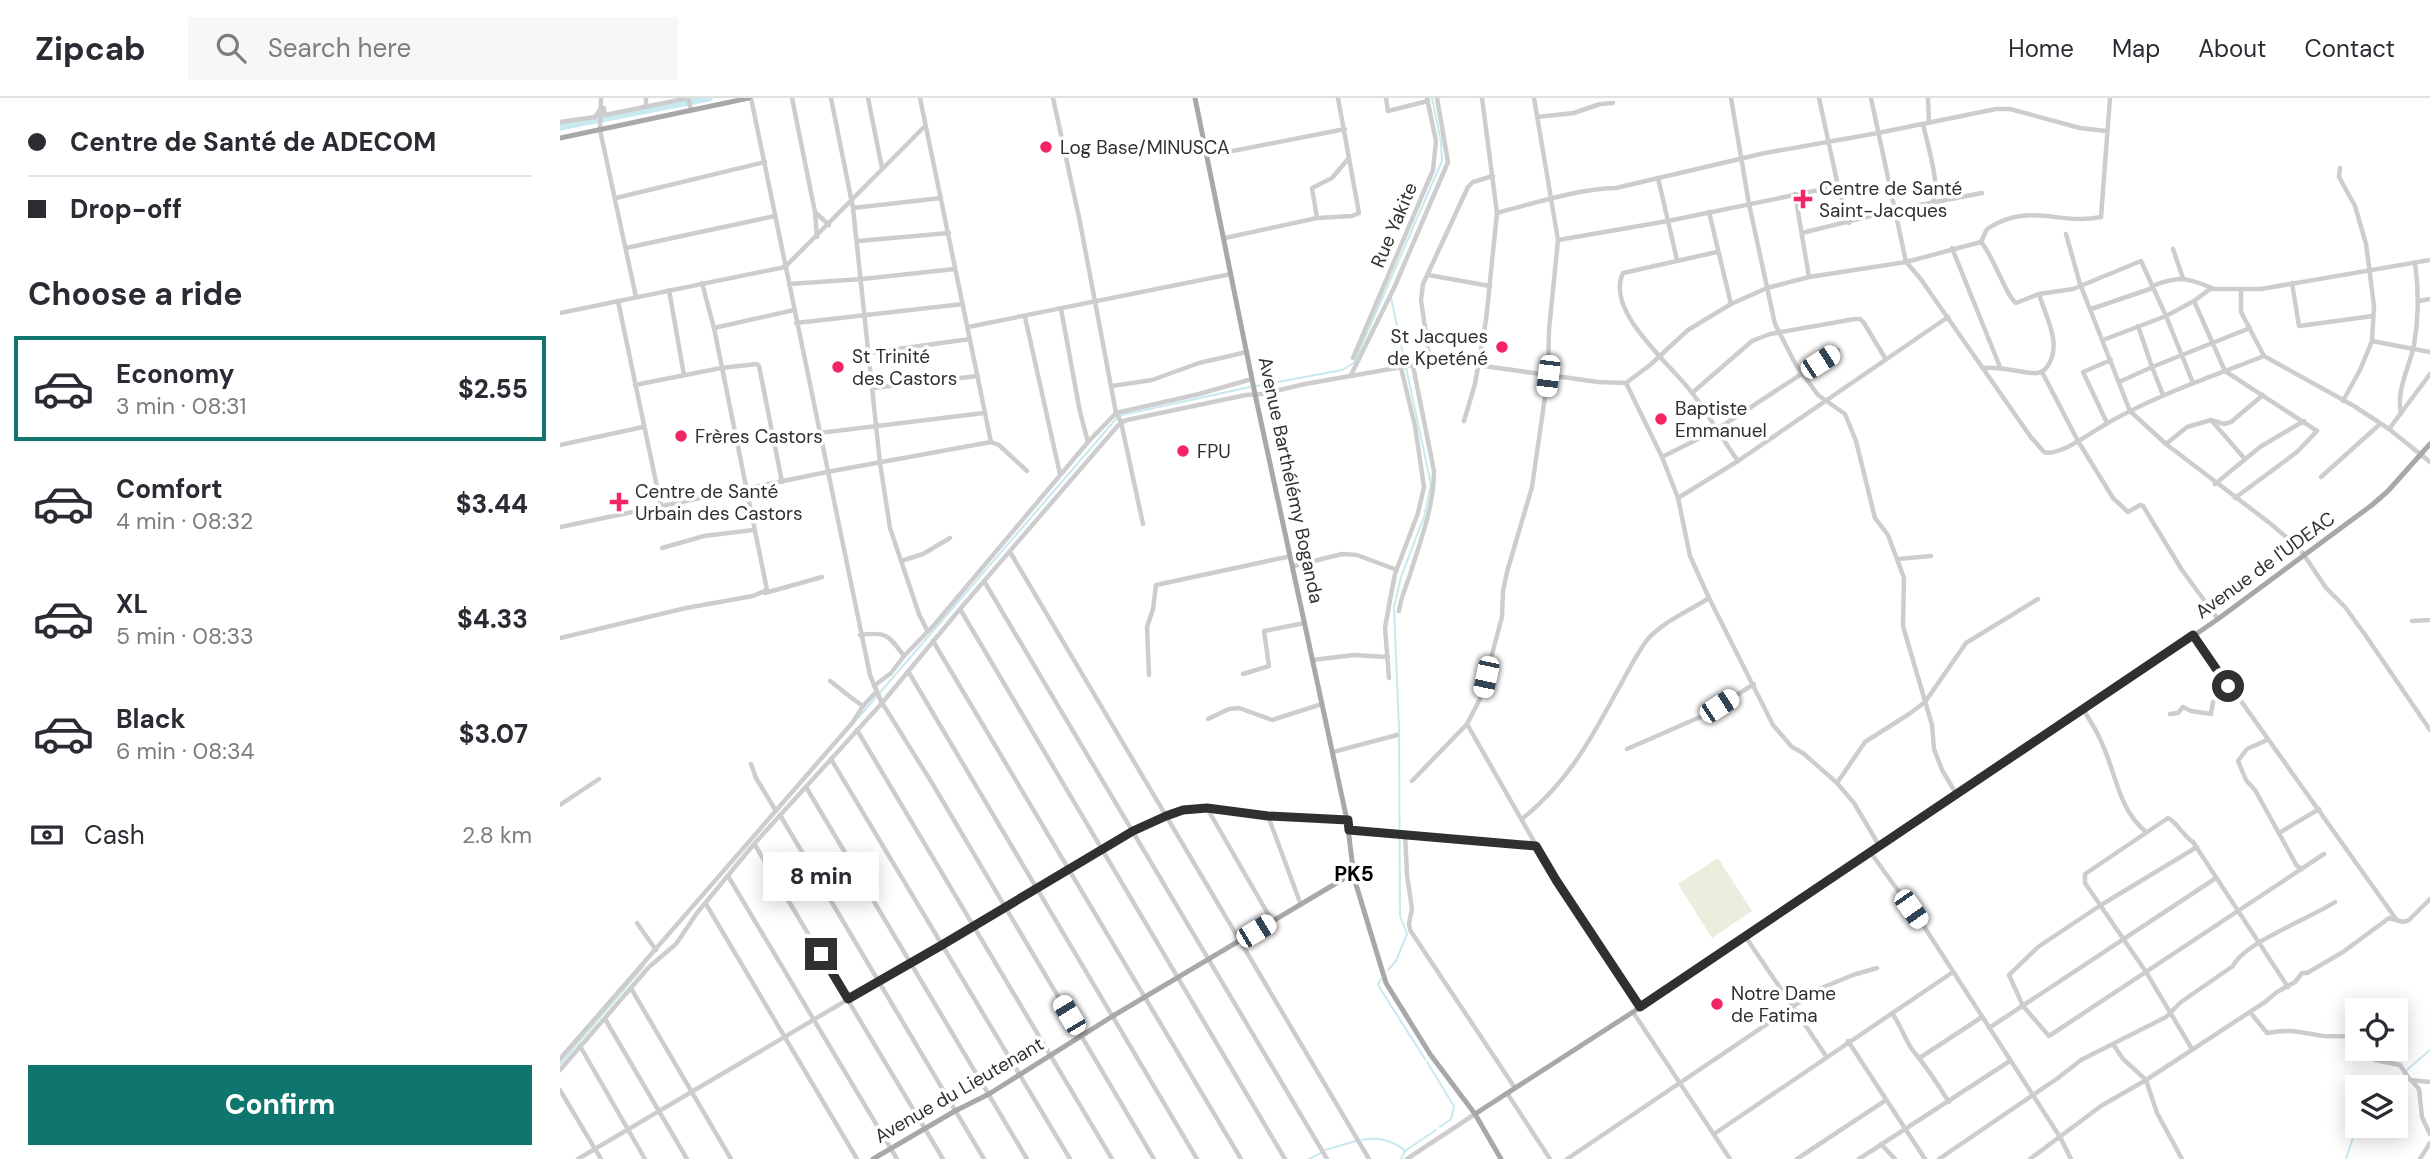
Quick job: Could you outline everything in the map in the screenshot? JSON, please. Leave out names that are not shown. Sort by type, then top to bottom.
[{"type":"main road","points":[[560,138],[750,98]]},
{"type":"main road","name":"Avenue Barthélémy Boganda","points":[[1195,98],[1254,392],[1348,820],[1353,869],[1349,872],[1352,876]]},
{"type":"main road","name":"Avenue de I'UDEAC","points":[[1475,1114],[1633,1012],[2218,619],[2380,498],[2430,444]]},
{"type":"main road","points":[[1352,876],[1386,983],[1430,1054],[1475,1114],[1500,1159]]},
{"type":"main road","name":"Avenue du Lieutenant","points":[[873,1159],[989,1094],[1144,997],[1352,876]]},
{"type":"street","points":[[601,98],[600,129],[636,297]]},
{"type":"street","points":[[646,98],[646,106]]},
{"type":"street","points":[[601,108],[604,108],[605,115],[688,98],[691,110]]},
{"type":"street","points":[[750,98],[860,635],[875,689],[1154,1159]]},
{"type":"street","points":[[792,98],[815,212],[817,237]]},
{"type":"street","points":[[831,98],[858,241],[880,463],[890,528],[927,630]]},
{"type":"street","points":[[868,98],[882,169]]},
{"type":"street","points":[[920,98],[991,442]]},
{"type":"street","points":[[1053,98],[1116,413],[1121,422],[1143,524]]},
{"type":"street","points":[[1225,238],[1317,218],[1352,216],[1359,213],[1338,98]]},
{"type":"street","points":[[1386,98],[1388,111],[1428,100]]},
{"type":"street","points":[[1350,376],[1394,288],[1448,162],[1437,98]]},
{"type":"street","points":[[1464,421],[1475,384],[1490,286],[1497,213],[1482,98]]},
{"type":"street","points":[[1412,781],[1467,724],[1483,691],[1503,617],[1503,591],[1507,572],[1532,487],[1548,376],[1549,330],[1558,240],[1534,98]]},
{"type":"street","points":[[1738,98],[1731,99],[1771,308],[1786,349],[1818,395],[1847,418],[1856,440],[1875,518],[1888,535],[1904,578],[1903,626],[1932,725],[1934,749],[1942,770],[1957,795]]},
{"type":"street","points":[[1819,98],[1849,223]]},
{"type":"street","points":[[1871,98],[1906,262],[2044,452],[2055,453],[2163,395],[2264,356]]},
{"type":"street","points":[[1928,98],[1926,124],[1938,194],[1933,202]]},
{"type":"street","points":[[1981,242],[1987,229],[2013,218],[2042,214],[2063,218],[2101,217],[2110,98]]},
{"type":"street","name":"Rue Yakite","points":[[1353,358],[1433,170],[1436,141],[1428,100]]},
{"type":"street","points":[[1537,117],[1574,113],[1600,104],[1613,103]]},
{"type":"street","points":[[560,122],[594,117],[601,108]]},
{"type":"street","points":[[1497,213],[1600,188],[1616,188],[1741,159],[1878,134],[1974,112],[2010,109],[2080,128],[2106,131]]},
{"type":"street","points":[[560,313],[785,267],[925,126]]},
{"type":"street","points":[[1207,156],[1345,130]]},
{"type":"street","points":[[1317,218],[1312,188],[1332,178],[1349,159]]},
{"type":"street","points":[[616,198],[765,162]]},
{"type":"street","points":[[2340,167],[2339,177],[2355,206],[2370,270],[2373,316],[2372,341],[2343,401]]},
{"type":"street","points":[[1430,362],[1420,292],[1468,187],[1473,182],[1493,176]]},
{"type":"street","points":[[1658,178],[1677,260]]},
{"type":"street","points":[[1558,240],[1668,221],[1838,186]]},
{"type":"street","points":[[1802,233],[1894,210],[1982,193]]},
{"type":"street","points":[[1795,194],[1809,277]]},
{"type":"street","points":[[853,208],[941,198]]},
{"type":"street","points":[[815,212],[829,225]]},
{"type":"street","points":[[1709,212],[1731,304]]},
{"type":"street","points":[[626,248],[775,216]]},
{"type":"street","points":[[858,241],[949,233]]},
{"type":"street","points":[[2066,234],[2080,284],[2130,411],[2215,484],[2294,542],[2326,588],[2345,607],[2366,636],[2430,730]]},
{"type":"street","points":[[560,1059],[778,813],[806,787],[882,702],[1121,422],[1254,392],[1430,362],[1626,383],[1688,330],[1731,304],[1767,288],[1809,277],[1906,262],[1981,242]]},
{"type":"street","points":[[1981,242],[1997,267],[2014,303],[2039,294],[2073,289],[2141,261],[2193,383]]},
{"type":"street","points":[[1952,248],[2000,367]]},
{"type":"street","points":[[2173,249],[2183,278]]},
{"type":"street","points":[[1717,252],[1623,273],[1622,298],[1634,326],[1692,393],[1738,461]]},
{"type":"street","points":[[2091,309],[2172,279],[2183,278],[2213,288],[2241,290],[2430,260]]},
{"type":"street","points":[[2402,414],[2400,391],[2413,347],[2419,301],[2415,263]]},
{"type":"street","points":[[789,284],[955,269]]},
{"type":"street","points":[[968,327],[1231,274]]},
{"type":"street","points":[[1428,275],[1490,286]]},
{"type":"street","points":[[702,283],[714,328],[766,586],[764,593]]},
{"type":"street","points":[[2292,283],[2299,326],[2373,316]]},
{"type":"street","points":[[2103,340],[2166,316],[2194,302],[2213,288]]},
{"type":"street","points":[[668,290],[684,375]]},
{"type":"street","points":[[2241,290],[2241,312],[2264,356],[2389,429],[2430,462]]},
{"type":"street","points":[[1983,368],[2000,367],[2032,373],[2042,372],[2054,355],[2055,346],[2039,294]]},
{"type":"street","points":[[2419,301],[2430,299]]},
{"type":"street","points":[[618,301],[661,506]]},
{"type":"street","points":[[2194,302],[2225,372],[2316,428],[2316,434],[2286,460],[2235,498]]},
{"type":"street","points":[[796,323],[963,304]]},
{"type":"street","points":[[1061,309],[1088,442]]},
{"type":"street","points":[[714,328],[794,310]]},
{"type":"street","points":[[1025,317],[1060,475]]},
{"type":"street","points":[[1678,498],[1738,461],[1948,317]]},
{"type":"street","points":[[1692,393],[1752,341],[1770,334],[1860,319],[1885,358]]},
{"type":"street","points":[[2138,326],[2163,395]]},
{"type":"street","points":[[2119,382],[2181,354],[2250,328]]},
{"type":"street","points":[[869,353],[970,339]]},
{"type":"street","points":[[2372,341],[2430,352]]},
{"type":"street","points":[[1662,457],[1717,430],[1838,350]]},
{"type":"street","points":[[1112,386],[1152,380],[1199,363],[1247,352]]},
{"type":"street","points":[[2107,423],[2083,372],[2111,360]]},
{"type":"street","points":[[635,385],[721,368],[757,364],[760,366],[782,482]]},
{"type":"street","points":[[1399,611],[1428,515],[1434,485],[1434,471],[1412,366]]},
{"type":"street","points":[[1389,678],[1385,628],[1397,570],[1418,513],[1424,487],[1413,414],[1402,368]]},
{"type":"street","points":[[2042,372],[2078,441],[2113,498],[2126,512],[2143,506],[2182,570],[2218,619]]},
{"type":"street","points":[[2389,429],[2430,374]]},
{"type":"street","points":[[872,388],[978,376]]},
{"type":"street","points":[[560,1070],[632,990],[649,967],[676,944],[697,913],[853,722],[875,689],[935,624],[1088,442],[1116,413],[1252,380]]},
{"type":"street","points":[[1626,383],[1662,457],[1678,498],[1690,556],[1773,725],[1782,738],[1837,783],[1854,803],[1880,847]]},
{"type":"street","points":[[2166,444],[2187,427],[2211,420],[2224,424],[2231,422],[2263,395]]},
{"type":"street","points":[[818,433],[984,413]]},
{"type":"street","points":[[2211,420],[2245,459]]},
{"type":"street","points":[[2215,484],[2285,430],[2304,421]]},
{"type":"street","points":[[2321,477],[2380,424]]},
{"type":"street","points":[[560,445],[643,427]]},
{"type":"street","points":[[560,527],[827,472],[991,442],[999,445],[1027,471]]},
{"type":"street","points":[[662,548],[704,536],[753,530]]},
{"type":"street","points":[[901,561],[923,554],[950,538]]},
{"type":"street","points":[[1010,552],[1369,1159]]},
{"type":"street","points":[[1294,566],[1342,554],[1357,555],[1397,570]]},
{"type":"street","points":[[1149,675],[1147,627],[1156,585],[1292,556]]},
{"type":"street","points":[[1898,559],[1931,556]]},
{"type":"street","points":[[560,638],[686,608],[764,593],[822,577]]},
{"type":"street","points":[[984,581],[1327,1159]]},
{"type":"street","points":[[1393,586],[1404,590]]},
{"type":"street","points":[[1522,819],[1541,803],[1569,772],[1588,744],[1647,639],[1709,598]]},
{"type":"street","points":[[1837,783],[1865,742],[1925,702],[1966,643],[2038,599]]},
{"type":"street","points":[[960,608],[1285,1159]]},
{"type":"street","points":[[2412,621],[2430,620]]},
{"type":"street","points":[[1242,674],[1269,666],[1264,631],[1305,623]]},
{"type":"street","points":[[860,635],[886,635],[904,656]]},
{"type":"street","points":[[2193,635],[2396,919]]},
{"type":"street","points":[[933,641],[1241,1159]]},
{"type":"street","points":[[1312,660],[1354,655],[1389,657]]},
{"type":"street","points":[[908,671],[1197,1159]]},
{"type":"street","points":[[830,681],[863,706]]},
{"type":"street","points":[[1626,749],[1707,714],[1754,684]]},
{"type":"street","points":[[2170,714],[2178,713],[2183,707],[2211,714],[2213,702],[2228,686]]},
{"type":"street","points":[[1208,719],[1229,709],[1239,708],[1272,720],[1322,704]]},
{"type":"street","points":[[2084,710],[2100,737],[2120,787],[2122,803],[2145,831]]},
{"type":"street","points":[[1467,724],[1556,880],[1640,1007]]},
{"type":"street","points":[[857,730],[1112,1159]]},
{"type":"street","points":[[1333,752],[1397,735]]},
{"type":"street","points":[[2267,740],[2247,749],[2238,761],[2246,780],[2255,790],[2257,798],[2297,866],[2302,869]]},
{"type":"street","points":[[831,759],[1069,1159]]},
{"type":"street","points":[[751,764],[755,778],[984,1159]]},
{"type":"street","points":[[560,805],[599,779]]},
{"type":"street","points":[[806,787],[1027,1159]]},
{"type":"street","points":[[1207,808],[1272,921]]},
{"type":"street","points":[[578,1159],[1133,831],[1166,816],[1183,810],[1207,808],[1268,816],[1348,820]]},
{"type":"street","points":[[2279,833],[2319,809]]},
{"type":"street","points":[[1268,816],[1301,905]]},
{"type":"street","points":[[2192,1049],[2146,972],[2085,883],[2085,874],[2145,831],[2168,818],[2197,847],[2288,987]]},
{"type":"street","points":[[1349,830],[1536,846]]},
{"type":"street","points":[[1404,833],[1412,909],[1410,930],[1515,1088]]},
{"type":"street","points":[[754,844],[943,1159]]},
{"type":"street","points":[[2197,847],[2101,905],[2029,954],[2010,975],[2023,1006],[2049,1036],[2324,854]]},
{"type":"street","points":[[1871,853],[1953,972],[2060,1137],[2071,1159]]},
{"type":"street","points":[[728,876],[897,1159]]},
{"type":"street","points":[[1989,1028],[2216,878]]},
{"type":"street","points":[[2029,1159],[2101,1106],[2146,1080],[2288,987],[2302,973],[2307,973],[2343,952],[2389,918],[2403,922],[2409,920],[2430,898]]},
{"type":"street","points":[[1939,1159],[2081,1060],[2166,1017],[2258,944],[2335,902]]},
{"type":"street","points":[[706,904],[857,1159]]},
{"type":"street","points":[[637,923],[656,950]]},
{"type":"street","points":[[1745,936],[1825,1056]]},
{"type":"street","points":[[1567,1159],[1819,989],[1877,968]]},
{"type":"street","points":[[1714,1134],[1825,1056],[1953,972]]},
{"type":"street","points":[[632,990],[731,1159]]},
{"type":"street","points":[[1633,1012],[1730,1159]]},
{"type":"street","points":[[2250,1012],[2267,1033],[2305,1031],[2324,1036],[2345,1035]]},
{"type":"street","points":[[1892,1013],[1949,1102]]},
{"type":"street","points":[[1921,1057],[1982,1017]]},
{"type":"street","points":[[604,1020],[687,1159]]},
{"type":"street","points":[[1848,1041],[1925,1159]]},
{"type":"street","points":[[2113,1045],[2117,1053],[2146,1080],[2157,1113],[2182,1159]]},
{"type":"street","points":[[580,1046],[645,1159]]},
{"type":"street","points":[[1859,1159],[2010,1061]]},
{"type":"street","points":[[2380,1061],[2399,1065],[2420,1089],[2421,1117],[2430,1134]]},
{"type":"street","points":[[2410,1080],[2430,1082]]},
{"type":"street","points":[[560,1090],[601,1159]]},
{"type":"street","points":[[1507,1093],[1550,1159]]},
{"type":"street","points":[[1797,1159],[1886,1100]]},
{"type":"street","points":[[1407,1159],[1475,1114]]},
{"type":"street","points":[[2420,1159],[2430,1143]]},
{"type":"street","points":[[1881,1144],[1895,1159]]},
{"type":"green space","points":[[1718,858],[1752,911],[1712,938],[1678,884]]},
{"type":"waterway","points":[[560,127],[709,98]]},
{"type":"waterway","points":[[1256,386],[1342,370],[1354,363],[1442,161],[1432,98]]},
{"type":"waterway","points":[[1388,970],[1396,961],[1407,934],[1400,916],[1399,729],[1394,607],[1401,577],[1424,517],[1431,484],[1391,298]]},
{"type":"waterway","points":[[858,718],[1116,419],[1122,415],[1250,387]]},
{"type":"waterway","points":[[560,1064],[644,966]]},
{"type":"waterway","points":[[1381,979],[1378,984],[1381,990],[1425,1059]]},
{"type":"waterway","points":[[2404,1075],[2430,1050]]},
{"type":"waterway","points":[[1427,1062],[1454,1106],[1451,1119],[1440,1127]]},
{"type":"waterway","points":[[1401,1159],[1405,1151],[1436,1130]]},
{"type":"waterway","points":[[2346,1159],[2353,1138]]},
{"type":"waterway","points":[[1362,1140],[1385,1140],[1405,1151]]},
{"type":"waterway","points":[[1325,1150],[1356,1141]]},
{"type":"waterway","points":[[1309,1159],[1321,1153]]},
{"type":"place","name":"Log Base/MINUSCA","points":[[1046,147]]},
{"type":"place","name":"Centre de Santé Saint-Jacques","points":[[1803,199]]},
{"type":"place","name":"St Jacques de Kpeténé","points":[[1502,347]]},
{"type":"place","name":"St Trinité des Castors","points":[[838,367]]},
{"type":"place","name":"Baptiste Emmanuel","points":[[1661,419]]},
{"type":"place","name":"Frères Castors","points":[[681,436]]},
{"type":"place","name":"FPU","points":[[1183,451]]},
{"type":"place","name":"Centre de Santé Urbain des Castors","points":[[619,502]]},
{"type":"place","name":"Notre Dame de Fatima","points":[[1717,1004]]},
{"type":"district","name":"PK5","points":[[1354,874]]},
{"type":"route","points":[[821,954],[848,999],[1133,831],[1183,810],[1207,808],[1268,816],[1348,820],[1349,830],[1536,846],[1640,1007],[2193,635],[2228,686]]}]
